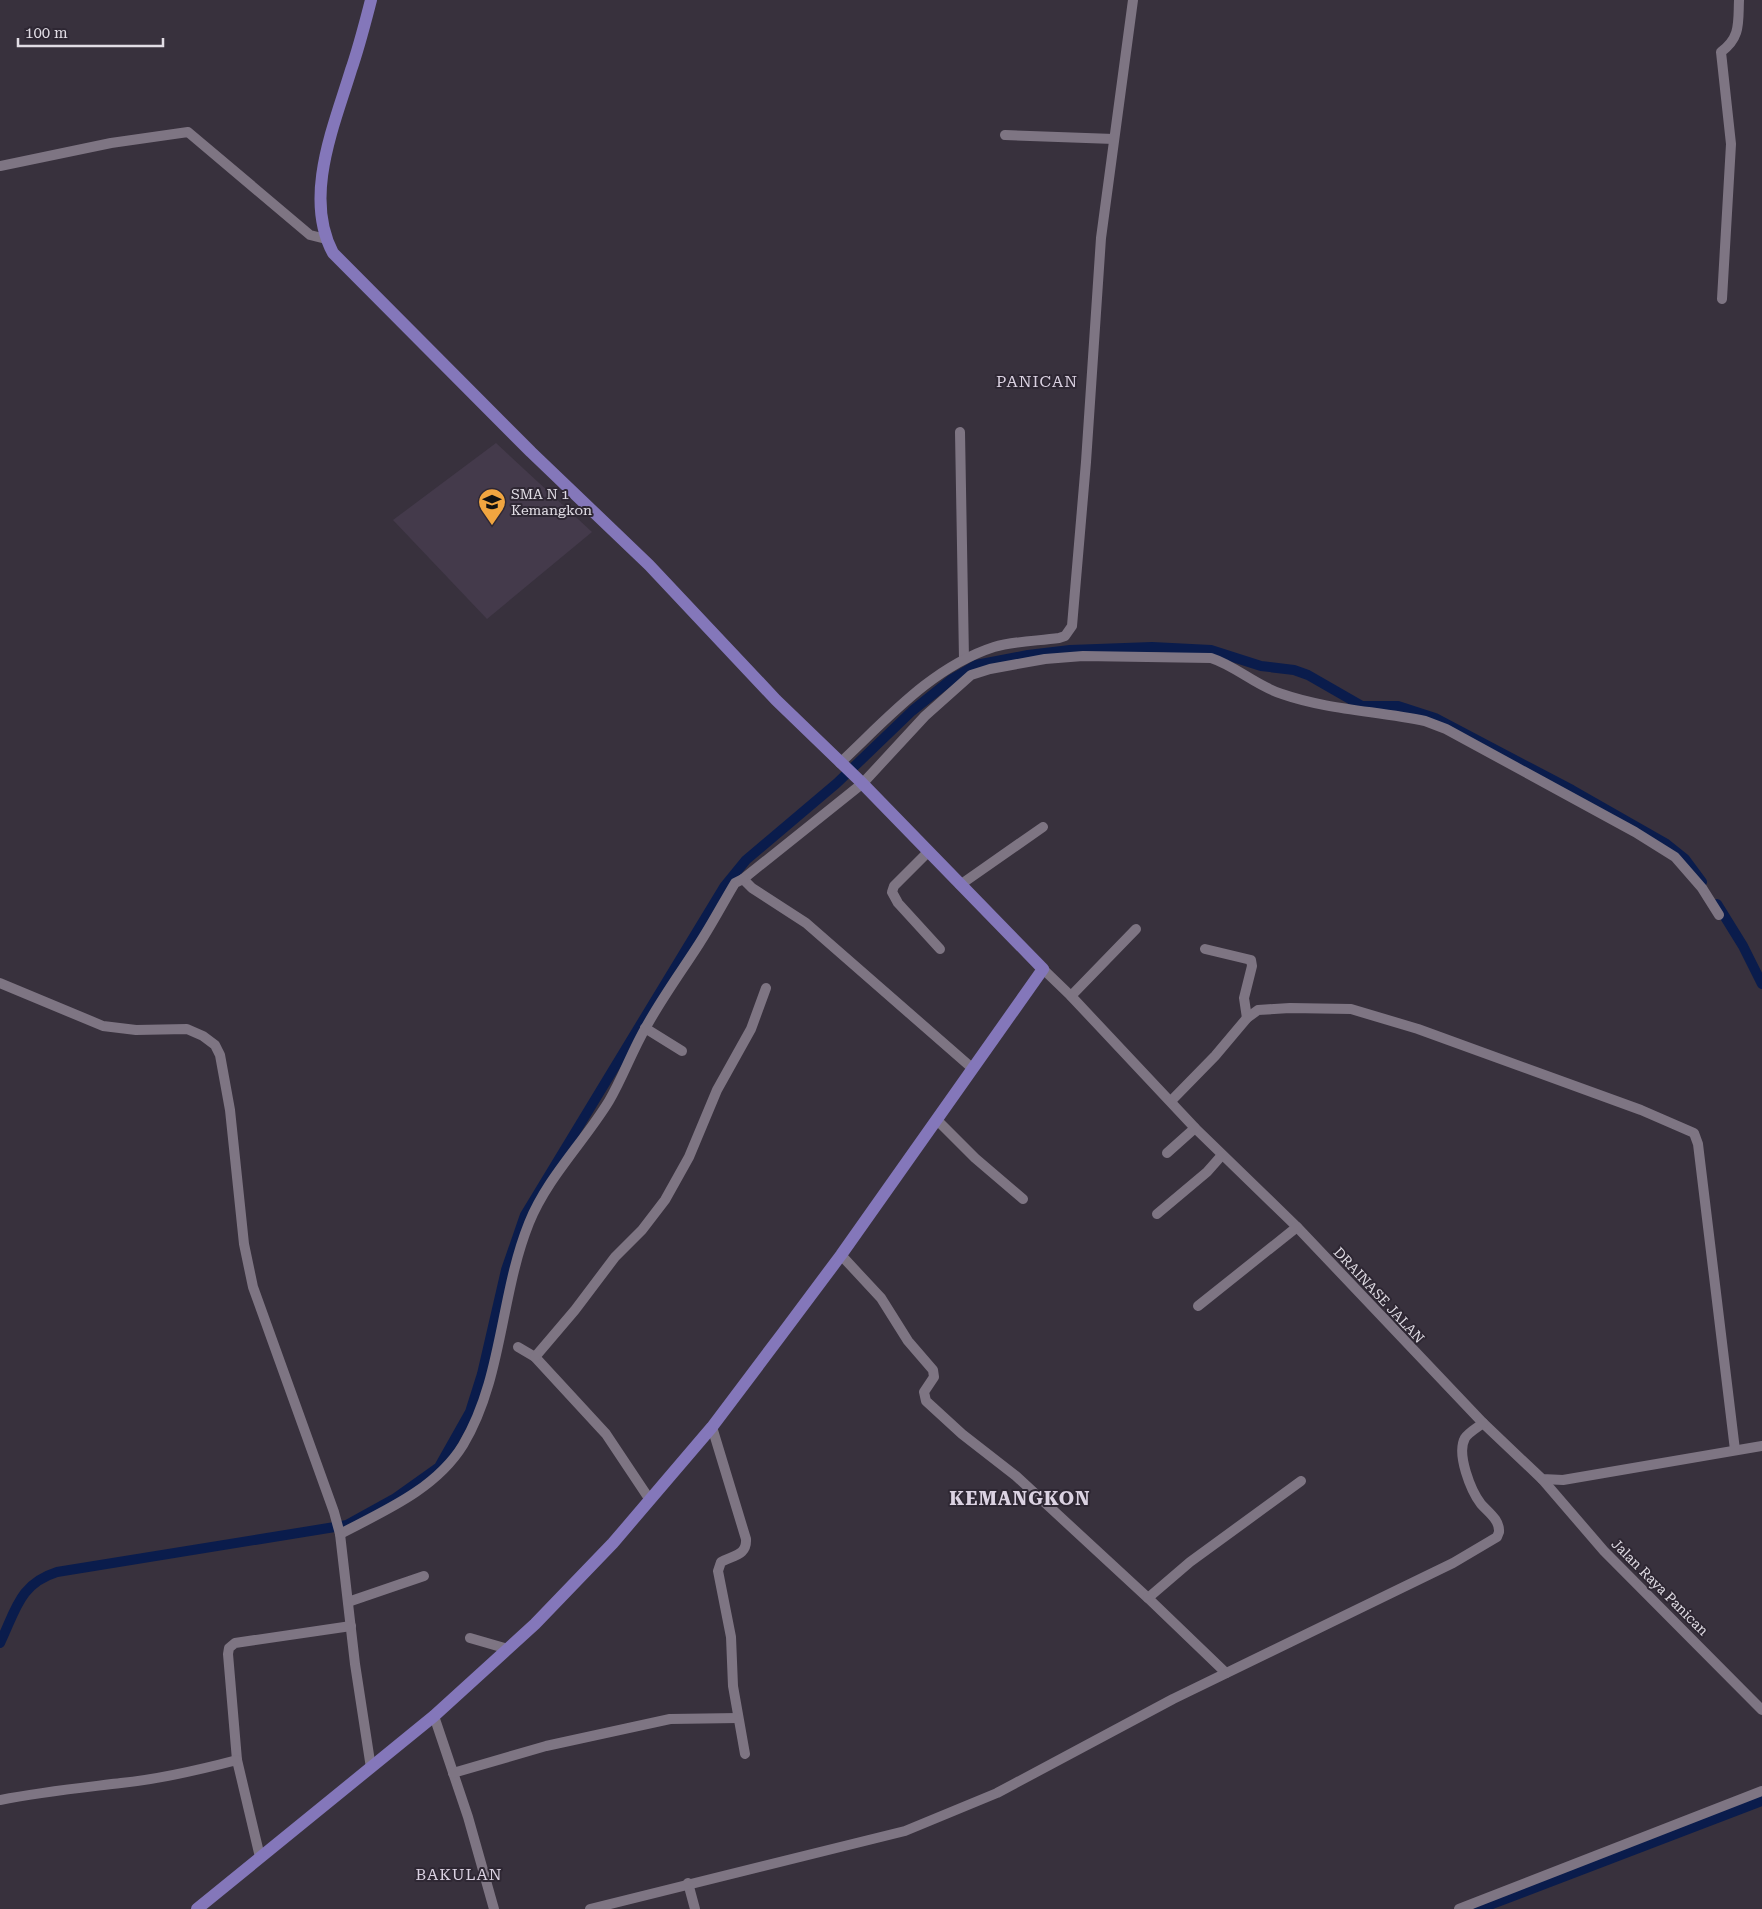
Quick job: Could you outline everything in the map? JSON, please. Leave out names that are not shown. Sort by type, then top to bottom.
[{"type":"main road","points":[[197,1909],[434,1716],[508,1649],[613,1542],[712,1427],[841,1255],[1042,969],[861,782],[776,700],[648,565],[531,452],[334,253],[326,239],[321,213],[322,172],[371,0]]},
{"type":"street","points":[[840,763],[932,679],[964,659],[996,647],[1065,636],[1072,626],[1086,462],[1101,238],[1133,0]]},
{"type":"street","points":[[1722,299],[1730,144],[1721,52],[1733,42],[1736,36],[1739,0]]},
{"type":"street","points":[[0,166],[111,143],[188,132],[310,235],[326,239]]},
{"type":"street","points":[[1005,135],[1114,138]]},
{"type":"street","points":[[960,432],[964,659]]},
{"type":"street","points":[[338,1529],[411,1495],[449,1464],[463,1445],[481,1408],[497,1349],[505,1304],[530,1222],[546,1190],[609,1100],[645,1028],[700,943],[735,883],[743,879],[861,782],[925,716],[971,675],[990,669],[1045,659],[1083,656],[1211,658],[1225,663],[1259,685],[1284,695],[1362,711],[1396,715],[1446,729],[1635,832],[1675,857],[1702,888],[1719,916]]},
{"type":"street","points":[[960,884],[1043,827]]},
{"type":"street","points":[[928,852],[894,886],[892,892],[898,903],[940,949]]},
{"type":"street","points":[[743,879],[752,888],[806,923],[972,1068]]},
{"type":"street","points":[[1071,996],[1136,929]]},
{"type":"street","points":[[1205,949],[1250,960],[1252,966],[1244,998],[1248,1018]]},
{"type":"street","name":"DRAINASE JALAN","points":[[1042,969],[1071,996],[1195,1128],[1297,1227],[1483,1423],[1542,1479]]},
{"type":"street","points":[[0,983],[103,1026],[136,1030],[187,1029],[203,1036],[215,1045],[220,1055],[230,1110],[244,1244],[253,1287],[338,1529],[371,1768]]},
{"type":"street","points":[[535,1357],[575,1310],[615,1257],[642,1230],[664,1200],[689,1157],[718,1090],[751,1029],[766,988]]},
{"type":"street","points":[[1170,1101],[1215,1056],[1248,1018],[1258,1010],[1270,1008],[1350,1009],[1418,1029],[1641,1110],[1694,1133],[1698,1144],[1735,1450]]},
{"type":"street","points":[[645,1028],[682,1051]]},
{"type":"street","points":[[937,1120],[975,1158],[1023,1199]]},
{"type":"street","points":[[1167,1153],[1195,1128]]},
{"type":"street","points":[[1157,1214],[1207,1172],[1222,1155]]},
{"type":"street","points":[[1198,1306],[1297,1227]]},
{"type":"street","points":[[841,1255],[876,1292],[895,1317],[908,1341],[933,1370],[934,1377],[924,1392],[926,1402],[962,1434],[1016,1476],[1226,1673]]},
{"type":"street","points":[[518,1347],[535,1357],[606,1434],[650,1500]]},
{"type":"street","points":[[590,1909],[609,1906],[688,1883],[905,1830],[997,1793],[1226,1673],[1453,1563],[1497,1537],[1499,1532],[1498,1523],[1477,1497],[1464,1466],[1464,1442],[1468,1434],[1483,1423]]},
{"type":"street","points":[[712,1427],[746,1539],[746,1546],[742,1553],[722,1562],[718,1571],[731,1637],[733,1686],[745,1754]]},
{"type":"street","points":[[1542,1479],[1564,1480],[1762,1446]]},
{"type":"street","name":"Jalan Raya Panican","points":[[1542,1479],[1604,1551],[1762,1710]]},
{"type":"street","points":[[1148,1598],[1190,1562],[1301,1482]]},
{"type":"street","points":[[348,1602],[424,1576]]},
{"type":"street","points":[[260,1857],[237,1760],[229,1648],[235,1643],[351,1626]]},
{"type":"street","points":[[470,1638],[508,1649]]},
{"type":"street","points":[[434,1716],[494,1909]]},
{"type":"street","points":[[453,1773],[546,1746],[670,1719],[738,1718]]},
{"type":"street","points":[[0,1800],[43,1791],[122,1783],[199,1770],[237,1760]]},
{"type":"street","points":[[1459,1909],[1762,1791]]},
{"type":"street","points":[[688,1883],[695,1909]]},
{"type":"shaded area","name":"SMA N 1 Kemangkon","points":[[496,443],[592,532],[487,619],[393,520]]},
{"type":"waterway","points":[[0,1643],[20,1600],[26,1591],[44,1577],[57,1572],[347,1525],[394,1499],[439,1467],[470,1412],[482,1374],[506,1270],[525,1215],[724,887],[746,860],[837,783],[912,711],[952,679],[976,665],[1028,655],[1070,650],[1152,647],[1211,650],[1261,666],[1294,670],[1308,675],[1362,706],[1398,706],[1435,718],[1572,790],[1665,843],[1685,859],[1702,882]]},
{"type":"waterway","points":[[1717,904],[1743,946],[1762,984]]},
{"type":"waterway","points":[[1479,1909],[1762,1801]]},
{"type":"place","name":"SMA N 1 Kemangkon","points":[[492,526]]},
{"type":"district","name":"PANICAN","points":[[1037,381]]},
{"type":"district","name":"KEMANGKON","points":[[1020,1498]]},
{"type":"district","name":"BAKULAN","points":[[459,1874]]}]
